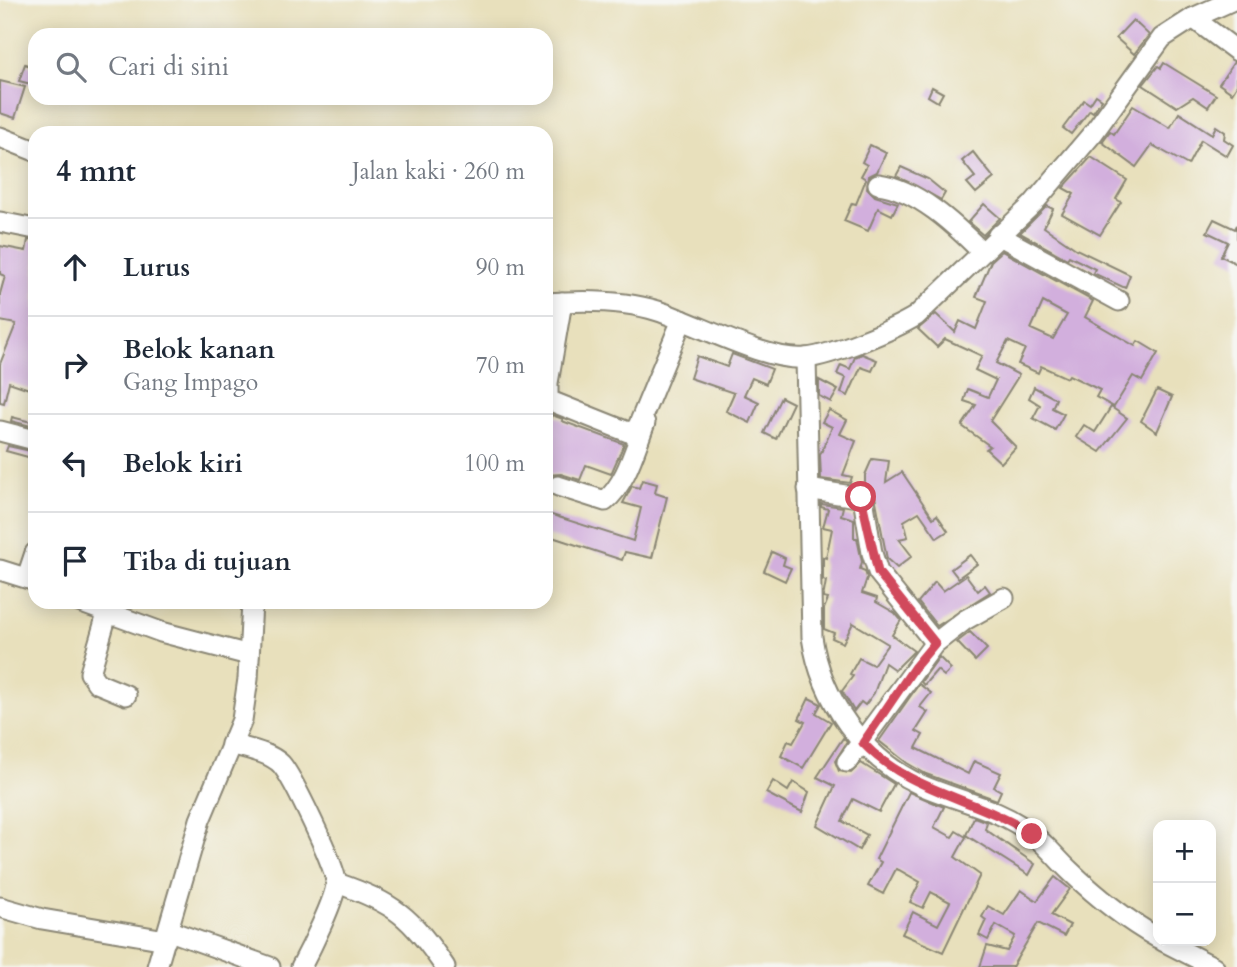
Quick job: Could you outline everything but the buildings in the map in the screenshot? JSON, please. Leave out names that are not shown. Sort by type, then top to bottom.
[{"type":"street","points":[[554,302],[620,303],[684,321],[772,355],[806,358],[894,330],[916,316],[1033,204],[1094,132],[1162,38],[1194,18],[1233,0]]},
{"type":"street","points":[[1194,18],[1237,51]]},
{"type":"street","points":[[0,137],[28,148]]},
{"type":"street","points":[[878,184],[916,200],[958,228],[981,251]]},
{"type":"street","points":[[0,222],[28,228]]},
{"type":"street","points":[[998,235],[1119,301]]},
{"type":"street","points":[[553,402],[628,432],[637,429],[684,321]]},
{"type":"street","points":[[558,486],[605,501],[611,496],[627,467],[684,321]]},
{"type":"street","points":[[806,358],[812,637],[816,666],[831,698],[863,743],[878,759],[899,773],[995,813],[1032,834],[1104,901],[1153,935]]},
{"type":"street","points":[[0,431],[28,438]]},
{"type":"street","points":[[808,489],[863,498],[872,553],[878,572],[935,643]]},
{"type":"street","points":[[0,570],[28,578]]},
{"type":"street","points":[[847,762],[935,643],[965,620],[1004,598]]},
{"type":"street","points":[[95,609],[161,632],[249,655]]},
{"type":"street","points":[[157,967],[200,820],[245,707],[252,609]]},
{"type":"street","points":[[107,614],[90,673],[97,683],[126,695]]},
{"type":"street","points":[[231,744],[266,755],[281,765],[307,810],[337,883],[301,967]]},
{"type":"street","points":[[337,883],[367,893],[405,914],[445,967]]},
{"type":"street","points":[[0,907],[42,919],[168,935],[270,967]]},
{"type":"street","points":[[1173,946],[1213,967]]},
{"type":"route","points":[[861,497],[864,499],[874,564],[878,572],[935,643],[901,685],[863,743],[878,759],[921,785],[1011,820],[1032,834]]}]
